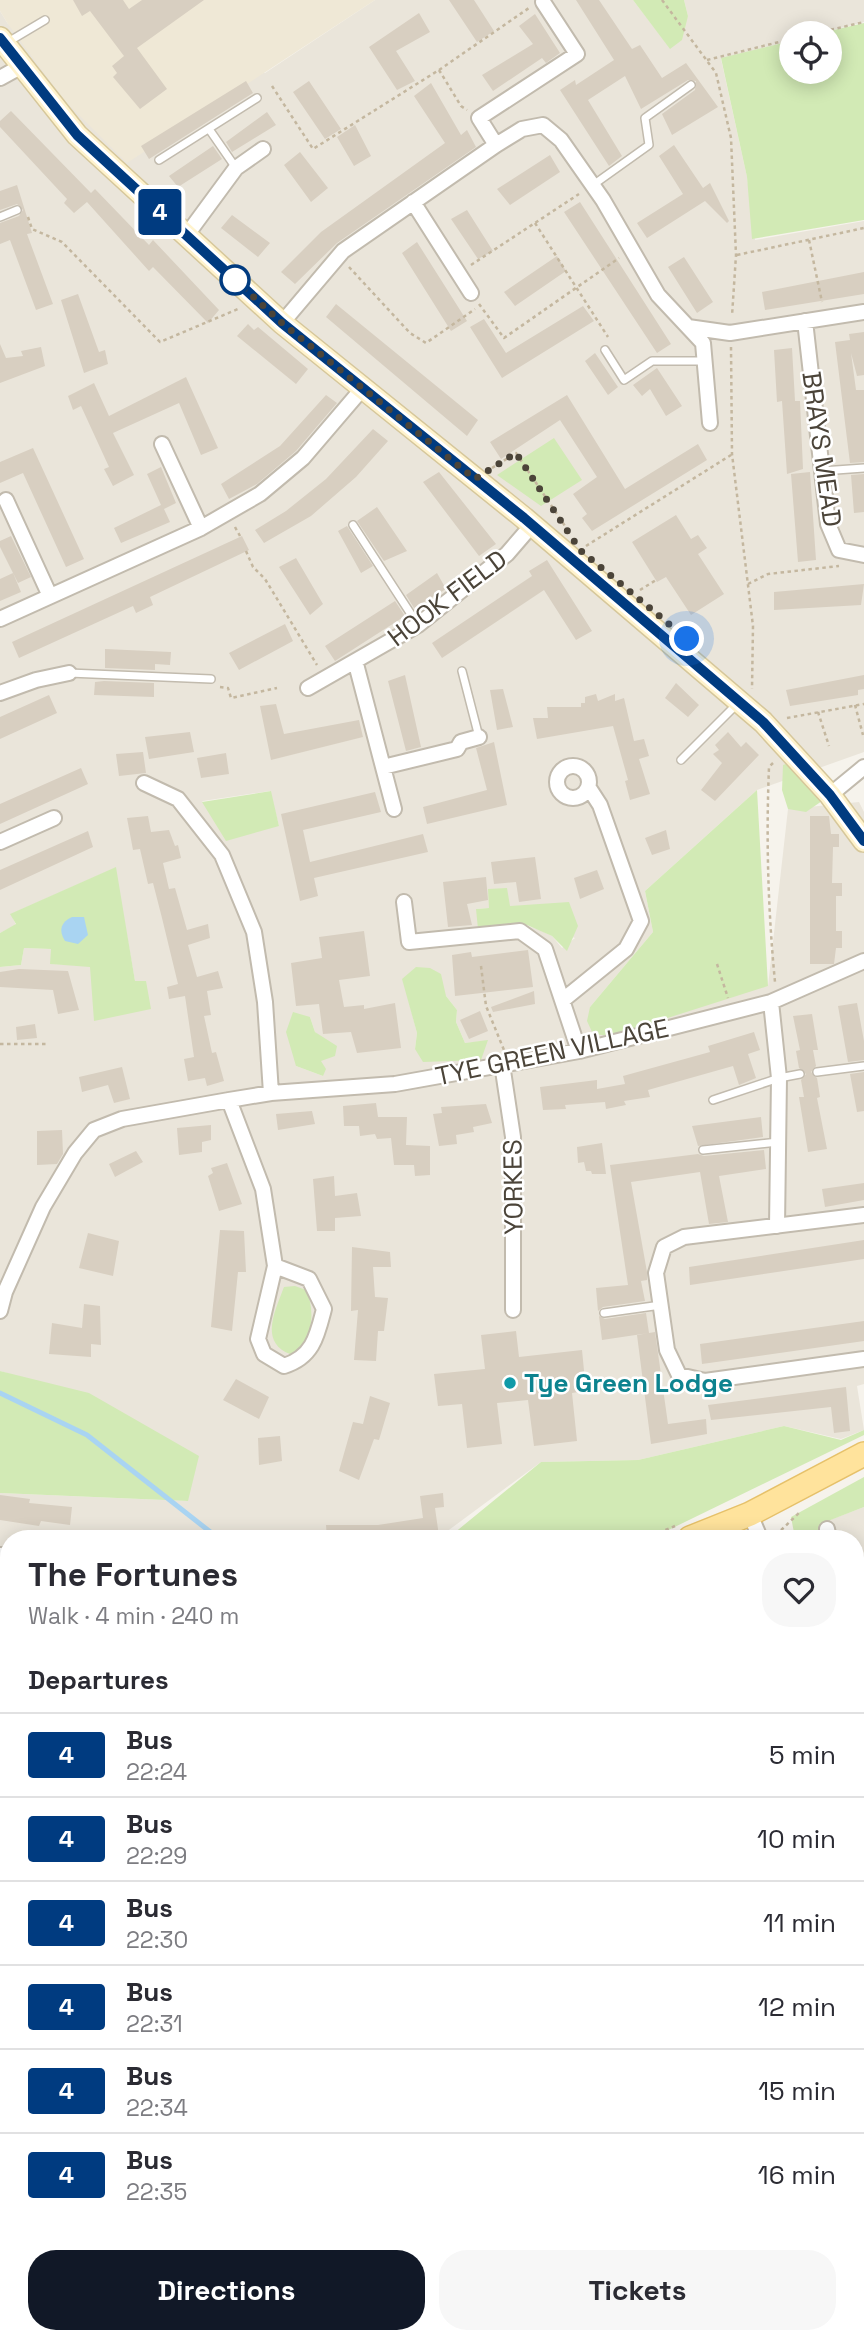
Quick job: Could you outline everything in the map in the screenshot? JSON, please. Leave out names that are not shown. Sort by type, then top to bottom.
[{"type":"main road","points":[[710,1530],[750,1514],[864,1454]]},
{"type":"street","points":[[496,145],[479,118],[577,54],[536,5]]},
{"type":"street","points":[[2,41],[20,67],[77,135],[282,323],[532,525],[740,701],[787,747],[830,795],[864,841]]},
{"type":"street","points":[[0,78],[20,67]]},
{"type":"street","points":[[282,323],[339,255],[496,145],[522,129],[543,125],[561,140],[592,185],[658,295],[704,343],[710,423]]},
{"type":"street","points":[[186,236],[236,168],[263,149]]},
{"type":"street","points":[[412,202],[471,293]]},
{"type":"street","points":[[688,327],[730,333],[864,312]]},
{"type":"street","name":"BRAYS MEAD","points":[[805,321],[828,524],[839,550],[860,554]]},
{"type":"street","points":[[0,619],[201,528],[260,494],[303,458],[362,389]]},
{"type":"street","points":[[162,444],[201,528]]},
{"type":"street","points":[[6,500],[50,596]]},
{"type":"street","name":"HOOK FIELD","points":[[308,688],[324,677],[356,663],[418,625],[508,554],[532,525]]},
{"type":"street","points":[[356,663],[394,809]]},
{"type":"street","points":[[0,694],[36,680],[69,673]]},
{"type":"street","points":[[383,767],[457,749],[461,742],[479,737]]},
{"type":"street","points":[[830,795],[864,766]]},
{"type":"street","points":[[144,783],[178,799],[222,855],[254,932],[265,1002],[271,1093]]},
{"type":"street","points":[[564,1000],[626,950],[641,921],[600,805],[589,788]]},
{"type":"street","points":[[0,842],[54,818]]},
{"type":"street","points":[[404,902],[409,942],[520,931],[545,950],[579,1051]]},
{"type":"street","name":"TYE GREEN VILLAGE","points":[[0,1311],[5,1292],[43,1207],[75,1153],[94,1130],[122,1119],[271,1093],[396,1084],[579,1051],[774,1001],[864,961]]},
{"type":"street","points":[[774,1001],[779,1078],[777,1226]]},
{"type":"street","name":"YORKES","points":[[506,1063],[513,1136],[513,1310]]},
{"type":"street","points":[[229,1100],[263,1189],[275,1266],[258,1339],[264,1354],[284,1366],[297,1362],[314,1345],[324,1309],[309,1279],[275,1266]]},
{"type":"street","points":[[864,1215],[684,1237],[663,1247],[656,1273],[667,1350],[679,1375],[705,1381],[864,1359]]},
{"type":"street","points":[[750,1514],[757,1530]]},
{"type":"lane","points":[[2,41],[45,20]]},
{"type":"lane","points":[[592,185],[649,145],[645,118],[691,85]]},
{"type":"lane","points":[[159,160],[257,98]]},
{"type":"lane","points":[[209,129],[236,168]]},
{"type":"lane","points":[[0,217],[17,210]]},
{"type":"lane","points":[[605,350],[624,380],[652,361],[705,361]]},
{"type":"lane","points":[[822,471],[864,468]]},
{"type":"lane","points":[[353,525],[418,625]]},
{"type":"lane","points":[[462,671],[479,737]]},
{"type":"lane","points":[[69,673],[211,679]]},
{"type":"lane","points":[[681,760],[740,701]]},
{"type":"lane","points":[[817,1072],[864,1066]]},
{"type":"lane","points":[[713,1100],[779,1078],[800,1074]]},
{"type":"lane","points":[[703,1150],[778,1142]]},
{"type":"lane","points":[[604,1312],[660,1305]]},
{"type":"path","points":[[662,0],[716,73],[731,138],[736,255],[730,333],[732,454],[753,625],[754,683],[749,694],[740,701]]},
{"type":"path","points":[[272,86],[313,149],[536,5]]},
{"type":"path","points":[[842,27],[864,22]]},
{"type":"path","points":[[707,60],[779,43]]},
{"type":"path","points":[[439,70],[461,106],[479,118]]},
{"type":"path","points":[[459,273],[592,185]]},
{"type":"path","points":[[17,210],[27,215],[32,229],[62,242],[160,342],[257,300]]},
{"type":"path","points":[[535,223],[608,338],[605,350]]},
{"type":"path","points":[[736,255],[864,229]]},
{"type":"path","points":[[809,240],[825,318]]},
{"type":"path","points":[[471,293],[504,338],[632,249]]},
{"type":"path","points":[[339,255],[410,333],[426,343],[480,306]]},
{"type":"path","points":[[475,479],[516,453],[566,528]]},
{"type":"path","points":[[580,550],[732,454]]},
{"type":"path","points":[[246,551],[253,567],[265,579],[324,677]]},
{"type":"path","points":[[748,584],[768,574],[835,569],[860,554]]},
{"type":"path","points":[[634,594],[656,580]]},
{"type":"path","points":[[211,679],[213,687],[228,688],[231,698],[277,688]]},
{"type":"path","points":[[778,719],[864,704]]},
{"type":"path","points":[[855,705],[863,735]]},
{"type":"path","points":[[818,712],[829,746]]},
{"type":"path","points":[[774,1001],[768,913],[769,767],[787,747]]},
{"type":"path","points":[[718,964],[733,1012]]},
{"type":"path","points":[[481,966],[486,1006],[506,1063]]},
{"type":"path","points":[[0,1044],[49,1044]]},
{"type":"shaded area","points":[[0,0],[375,0],[127,163],[63,99],[8,24],[0,11]]},
{"type":"shaded area","points":[[375,0],[633,0],[670,48],[688,16],[684,0],[864,0],[864,22],[842,28],[842,21],[779,21],[779,44],[721,59],[747,177],[755,240],[864,221],[864,752],[757,790],[645,891],[653,932],[590,1007],[768,986],[788,809],[859,802],[864,812],[864,1384],[857,1386],[864,1430],[841,1439],[784,1426],[638,1460],[541,1462],[449,1530],[0,1530],[0,1493],[187,1501],[10,1374],[0,1371],[0,967],[21,965],[24,948],[51,949],[51,964],[90,966],[135,981],[115,868],[11,914],[16,925],[0,933],[0,11],[8,24],[265,73]],"holes":[[[270,791],[279,826],[202,802]],[[489,908],[575,938],[562,948],[552,936],[540,930],[476,909]],[[403,979],[446,996],[457,1010],[456,1022],[465,1043],[488,1041],[415,1049],[417,1033]],[[310,1017],[315,1032],[323,1039],[320,1061],[323,1076],[296,1066]]]},
{"type":"shaded area","points":[[864,1507],[864,1530],[829,1530],[827,1521]]},
{"type":"green space","points":[[633,0],[684,0],[688,16],[682,40],[670,49]]},
{"type":"green space","points":[[864,23],[864,220],[752,239],[747,177],[721,58],[779,44],[779,84],[842,84],[842,28]]},
{"type":"green space","points":[[554,438],[582,480],[541,506],[497,475]]},
{"type":"green space","points":[[792,762],[822,801],[806,812],[788,809],[782,790],[783,765]]},
{"type":"green space","points":[[757,790],[768,986],[611,1036],[593,1034],[587,1021],[590,1007],[653,932],[645,891]]},
{"type":"green space","points":[[271,791],[279,826],[226,841],[202,802]]},
{"type":"green space","points":[[116,867],[135,981],[146,981],[151,1009],[94,1021],[90,967],[50,964],[51,949],[24,948],[21,965],[0,967],[0,933],[16,924],[10,914]]},
{"type":"green space","points":[[507,888],[510,906],[569,902],[578,926],[567,951],[552,936],[527,925],[478,929],[476,909],[489,908],[488,889]]},
{"type":"green space","points":[[416,967],[430,968],[441,974],[446,996],[457,1010],[456,1022],[465,1043],[488,1040],[481,1060],[423,1062],[415,1049],[417,1033],[402,979]]},
{"type":"green space","points":[[293,1012],[310,1017],[315,1032],[337,1046],[335,1056],[321,1061],[326,1069],[323,1076],[296,1066],[286,1032]]},
{"type":"green space","points":[[295,1286],[306,1290],[311,1317],[308,1336],[298,1350],[290,1354],[280,1349],[275,1342],[272,1325],[284,1287]]},
{"type":"green space","points":[[0,1371],[89,1393],[199,1456],[188,1501],[0,1493]]},
{"type":"green space","points":[[784,1426],[841,1440],[864,1430],[864,1435],[668,1530],[458,1530],[541,1462],[638,1460]]},
{"type":"green space","points":[[864,1477],[864,1507],[828,1521],[830,1530],[793,1530],[791,1517]]},
{"type":"water","points":[[72,917],[84,917],[88,935],[78,944],[65,941],[61,930],[65,921]]},
{"type":"building","points":[[73,0],[123,0],[129,9],[142,0],[204,0],[137,48],[167,89],[140,109],[113,77],[117,73],[112,66],[124,56],[90,11],[82,16]]},
{"type":"building","points":[[449,0],[474,0],[494,31],[477,42]]},
{"type":"building","points":[[576,0],[599,0],[632,49],[640,45],[662,78],[686,63],[718,107],[672,135],[662,114],[695,90],[696,81],[688,80],[641,109],[625,76],[588,100],[622,156],[609,166],[560,90],[575,80],[576,85],[614,60]]},
{"type":"building","points":[[419,13],[430,32],[396,51],[415,81],[397,90],[369,47]]},
{"type":"building","points":[[535,14],[560,53],[546,63],[542,58],[493,91],[482,75],[533,44],[519,26]]},
{"type":"building","points":[[246,81],[253,93],[149,159],[141,146]]},
{"type":"building","points":[[309,81],[341,129],[325,139],[293,92]]},
{"type":"building","points":[[431,83],[461,135],[467,130],[476,147],[337,243],[295,284],[281,272],[321,232],[445,143],[414,96]]},
{"type":"building","points":[[11,111],[91,193],[95,189],[149,245],[153,240],[219,310],[208,323],[153,267],[149,271],[87,202],[74,213],[64,203],[67,199],[0,127],[0,121]]},
{"type":"building","points":[[267,112],[276,125],[232,152],[226,142]]},
{"type":"building","points":[[355,125],[371,156],[354,166],[337,137]]},
{"type":"building","points":[[674,145],[703,188],[710,183],[729,221],[727,223],[705,201],[647,238],[637,223],[683,194],[659,156]]},
{"type":"building","points":[[213,146],[222,159],[178,187],[169,176]]},
{"type":"building","points":[[300,152],[328,188],[311,202],[284,165]]},
{"type":"building","points":[[550,155],[560,172],[510,205],[497,189]]},
{"type":"building","points":[[17,185],[32,233],[27,234],[53,304],[36,310],[10,240],[0,244],[0,223],[19,216],[23,210],[17,204],[0,210],[0,191]]},
{"type":"building","points":[[580,202],[671,344],[657,353],[564,212]]},
{"type":"building","points":[[467,210],[493,251],[478,259],[451,219]]},
{"type":"building","points":[[232,215],[270,243],[258,257],[221,228]]},
{"type":"building","points":[[417,242],[467,321],[451,331],[402,253]]},
{"type":"building","points":[[557,256],[566,271],[515,306],[504,292]]},
{"type":"building","points":[[684,257],[713,302],[697,313],[668,267]]},
{"type":"building","points":[[864,272],[864,294],[765,310],[762,292]]},
{"type":"building","points":[[78,294],[99,352],[105,350],[108,364],[84,373],[61,300]]},
{"type":"building","points":[[336,304],[478,420],[467,436],[326,317]]},
{"type":"building","points":[[583,306],[594,321],[502,378],[470,327],[484,319],[506,353]]},
{"type":"building","points":[[248,324],[254,330],[258,327],[308,369],[296,384],[237,336]]},
{"type":"building","points":[[864,332],[864,375],[857,376],[851,353],[856,390],[864,390],[864,462],[850,463],[835,342],[850,340],[849,334]]},
{"type":"building","points":[[0,344],[6,358],[23,356],[21,351],[41,347],[45,366],[0,383]]},
{"type":"building","points":[[792,348],[795,401],[800,401],[803,469],[787,474],[782,401],[777,402],[774,350]]},
{"type":"building","points":[[595,353],[618,387],[608,395],[585,361]]},
{"type":"building","points":[[657,368],[682,406],[666,416],[650,389],[642,396],[633,385]]},
{"type":"building","points":[[186,377],[218,448],[201,455],[179,403],[113,433],[134,475],[113,486],[104,469],[109,467],[81,406],[73,410],[68,396],[94,383],[109,416]]},
{"type":"building","points":[[326,395],[337,403],[296,451],[257,484],[229,499],[221,484],[280,446]]},
{"type":"building","points":[[567,395],[625,489],[698,444],[707,460],[592,531],[582,518],[587,514],[573,494],[597,477],[560,420],[501,459],[490,442]]},
{"type":"building","points":[[373,429],[388,441],[356,477],[311,516],[264,543],[255,530],[286,511],[326,479]]},
{"type":"building","points":[[33,448],[84,559],[66,567],[23,473],[0,483],[0,462]]},
{"type":"building","points":[[161,467],[176,503],[164,509],[170,522],[121,543],[114,528],[161,505],[147,474]]},
{"type":"building","points":[[439,472],[496,544],[479,556],[423,482]]},
{"type":"building","points":[[810,472],[816,560],[798,562],[791,474]]},
{"type":"building","points":[[864,474],[864,512],[854,513],[851,475]]},
{"type":"building","points":[[377,507],[407,551],[384,561],[357,521]]},
{"type":"building","points":[[676,515],[691,539],[698,535],[707,548],[698,554],[724,594],[691,615],[666,577],[657,582],[632,542]]},
{"type":"building","points":[[347,526],[373,566],[361,573],[338,531]]},
{"type":"building","points":[[11,536],[31,577],[18,583],[0,547],[0,541]]},
{"type":"building","points":[[242,536],[249,550],[150,597],[153,605],[136,613],[133,606],[19,658],[12,642]]},
{"type":"building","points":[[296,558],[323,604],[310,615],[279,567]]},
{"type":"building","points":[[547,560],[592,631],[576,640],[544,590],[442,658],[432,643],[532,576],[529,571]]},
{"type":"building","points":[[13,573],[21,592],[0,601],[0,579]]},
{"type":"building","points":[[437,573],[446,589],[414,608],[406,595]]},
{"type":"building","points":[[864,584],[861,605],[774,610],[774,592]]},
{"type":"building","points":[[395,601],[405,616],[335,661],[325,646]]},
{"type":"building","points":[[285,624],[293,641],[239,670],[229,653]]},
{"type":"building","points":[[105,649],[171,652],[170,665],[155,664],[155,670],[105,668]]},
{"type":"building","points":[[405,675],[421,747],[406,751],[388,681]]},
{"type":"building","points":[[864,675],[864,689],[858,690],[858,695],[790,706],[786,690]]},
{"type":"building","points":[[95,682],[154,683],[154,697],[94,695]]},
{"type":"building","points":[[676,683],[699,705],[688,717],[665,698]]},
{"type":"building","points":[[503,689],[513,727],[497,730],[490,690]]},
{"type":"building","points":[[596,694],[598,701],[615,694],[615,701],[624,698],[634,741],[644,739],[649,756],[639,759],[650,794],[630,800],[625,781],[628,780],[613,726],[537,739],[533,718],[548,718],[547,707],[581,707],[581,703],[585,703],[585,697]]},
{"type":"building","points":[[49,695],[57,713],[0,739],[0,717]]},
{"type":"building","points":[[276,704],[284,734],[359,720],[363,737],[271,760],[260,706]]},
{"type":"building","points":[[190,732],[194,752],[149,759],[145,737]]},
{"type":"building","points":[[728,732],[741,747],[746,742],[759,755],[715,801],[701,790],[722,763],[713,754],[719,750],[715,745]]},
{"type":"building","points":[[494,742],[507,805],[427,824],[423,807],[487,790],[476,748]]},
{"type":"building","points":[[143,752],[146,773],[119,776],[116,754]]},
{"type":"building","points":[[226,753],[229,774],[201,778],[197,758]]},
{"type":"building","points":[[81,768],[88,784],[0,824],[0,804]]},
{"type":"building","points":[[375,792],[381,812],[303,830],[310,862],[423,834],[428,852],[314,878],[318,896],[300,901],[281,814]]},
{"type":"building","points":[[148,816],[151,832],[169,830],[175,846],[178,845],[181,858],[163,863],[169,889],[175,888],[187,930],[208,924],[210,938],[188,945],[197,977],[218,971],[223,988],[207,991],[211,1015],[204,1016],[212,1053],[216,1052],[224,1081],[207,1086],[205,1078],[188,1081],[184,1059],[194,1057],[185,996],[169,999],[167,987],[178,984],[153,883],[148,884],[140,849],[133,850],[127,818]]},
{"type":"building","points":[[810,816],[829,816],[831,834],[839,834],[839,847],[833,847],[832,883],[842,883],[842,896],[836,896],[836,931],[842,931],[842,948],[836,948],[834,964],[810,964]]},
{"type":"building","points":[[666,830],[670,849],[652,855],[645,838]]},
{"type":"building","points":[[88,831],[93,847],[0,890],[0,870]]},
{"type":"building","points":[[535,857],[541,899],[519,902],[516,882],[494,884],[491,862]]},
{"type":"building","points":[[597,870],[604,889],[580,899],[574,878]]},
{"type":"building","points":[[486,877],[488,900],[467,904],[472,925],[448,927],[443,882]]},
{"type":"building","points":[[364,931],[370,976],[339,980],[344,1007],[364,1005],[364,1009],[395,1003],[401,1048],[357,1053],[351,1032],[323,1034],[319,1004],[296,1006],[291,963],[322,958],[319,937]]},
{"type":"building","points":[[528,950],[533,987],[455,996],[452,955],[471,952],[472,957]]},
{"type":"building","points":[[19,969],[68,971],[79,1010],[58,1014],[53,990],[0,987],[0,972]]},
{"type":"building","points":[[534,991],[535,1004],[493,1012],[491,1007]]},
{"type":"building","points":[[857,1003],[864,1041],[864,1060],[848,1062],[838,1006]]},
{"type":"building","points":[[480,1011],[488,1031],[469,1039],[460,1020]]},
{"type":"building","points":[[812,1014],[818,1050],[813,1050],[816,1066],[811,1072],[817,1078],[820,1097],[817,1098],[827,1149],[808,1152],[799,1097],[804,1097],[801,1080],[806,1074],[799,1068],[796,1051],[800,1050],[793,1016]]},
{"type":"building","points":[[35,1024],[37,1038],[17,1040],[16,1027]]},
{"type":"building","points":[[754,1032],[760,1050],[748,1054],[756,1078],[739,1085],[733,1066],[648,1090],[650,1097],[624,1101],[626,1105],[606,1109],[605,1102],[565,1105],[566,1109],[543,1110],[540,1087],[597,1080],[597,1089],[625,1084],[623,1076],[710,1052],[708,1046]]},
{"type":"building","points":[[122,1067],[130,1099],[114,1103],[108,1085],[82,1092],[79,1077]]},
{"type":"building","points":[[864,1072],[864,1111],[857,1112],[850,1074]]},
{"type":"building","points":[[376,1103],[378,1117],[407,1117],[406,1145],[430,1146],[430,1175],[415,1176],[414,1165],[394,1165],[391,1138],[377,1139],[375,1134],[360,1136],[359,1126],[344,1126],[343,1106]]},
{"type":"building","points":[[486,1104],[492,1123],[473,1127],[474,1132],[456,1135],[457,1144],[439,1146],[433,1114],[442,1113],[441,1107]]},
{"type":"building","points":[[312,1111],[315,1124],[278,1130],[276,1114]]},
{"type":"building","points":[[761,1117],[763,1137],[698,1146],[692,1126]]},
{"type":"building","points":[[211,1125],[211,1140],[202,1142],[202,1152],[179,1155],[177,1128]]},
{"type":"building","points":[[62,1130],[63,1154],[57,1164],[37,1165],[37,1131]]},
{"type":"building","points":[[602,1143],[606,1174],[592,1174],[591,1171],[586,1171],[584,1162],[578,1163],[577,1147]]},
{"type":"building","points":[[764,1150],[766,1169],[719,1176],[728,1222],[709,1224],[700,1172],[631,1182],[647,1272],[647,1280],[641,1281],[645,1301],[603,1307],[598,1311],[596,1288],[628,1285],[610,1165],[698,1154],[704,1156]]},
{"type":"building","points":[[136,1151],[143,1162],[115,1177],[109,1164]]},
{"type":"building","points":[[227,1163],[242,1204],[219,1211],[208,1176],[213,1173],[211,1168]]},
{"type":"building","points":[[334,1176],[335,1196],[357,1193],[361,1216],[335,1218],[335,1231],[317,1231],[313,1179]]},
{"type":"building","points":[[864,1183],[864,1200],[825,1207],[822,1189]]},
{"type":"building","points":[[220,1230],[244,1231],[246,1272],[238,1272],[232,1331],[211,1327]]},
{"type":"building","points":[[88,1233],[119,1241],[113,1276],[79,1268]]},
{"type":"building","points":[[864,1240],[864,1259],[690,1285],[689,1267]]},
{"type":"building","points":[[352,1247],[390,1252],[391,1267],[373,1267],[375,1297],[388,1298],[384,1331],[378,1331],[376,1361],[354,1360],[358,1310],[351,1311]]},
{"type":"building","points":[[84,1304],[100,1306],[101,1345],[91,1344],[91,1357],[49,1354],[52,1323],[82,1328]]},
{"type":"building","points":[[646,1313],[649,1333],[602,1340],[599,1316],[605,1319]]},
{"type":"building","points":[[864,1321],[864,1341],[702,1364],[700,1344]]},
{"type":"building","name":"Tye Green Lodge","points":[[516,1331],[519,1357],[582,1350],[586,1391],[572,1393],[577,1441],[534,1446],[528,1400],[497,1403],[502,1444],[467,1448],[462,1404],[438,1406],[434,1374],[485,1369],[481,1335]]},
{"type":"building","points":[[655,1332],[668,1424],[706,1419],[707,1434],[651,1444],[637,1335]]},
{"type":"building","points":[[236,1379],[269,1397],[259,1419],[223,1400]]},
{"type":"building","points":[[846,1387],[850,1431],[834,1433],[831,1407],[711,1420],[708,1405]]},
{"type":"building","points":[[370,1396],[390,1403],[379,1440],[374,1439],[359,1480],[339,1471],[353,1422],[363,1424]]},
{"type":"building","points":[[280,1436],[282,1461],[259,1465],[258,1438]]},
{"type":"building","points":[[443,1493],[444,1507],[435,1508],[438,1530],[326,1530],[326,1525],[378,1525],[423,1518],[420,1496]]},
{"type":"building","points":[[0,1495],[30,1499],[29,1503],[72,1507],[70,1525],[41,1521],[39,1526],[0,1520]]},
{"type":"waterway","points":[[0,1393],[87,1435],[208,1530]]},
{"type":"bus line","name":"4","points":[[0,38],[20,67],[77,135],[282,323],[524,518],[763,722],[830,795],[864,841]]},
{"type":"place","name":"Tye Green Lodge","points":[[510,1383]]},
{"type":"route","points":[[235,280],[282,323],[475,479],[516,453],[580,550],[687,639]]}]
